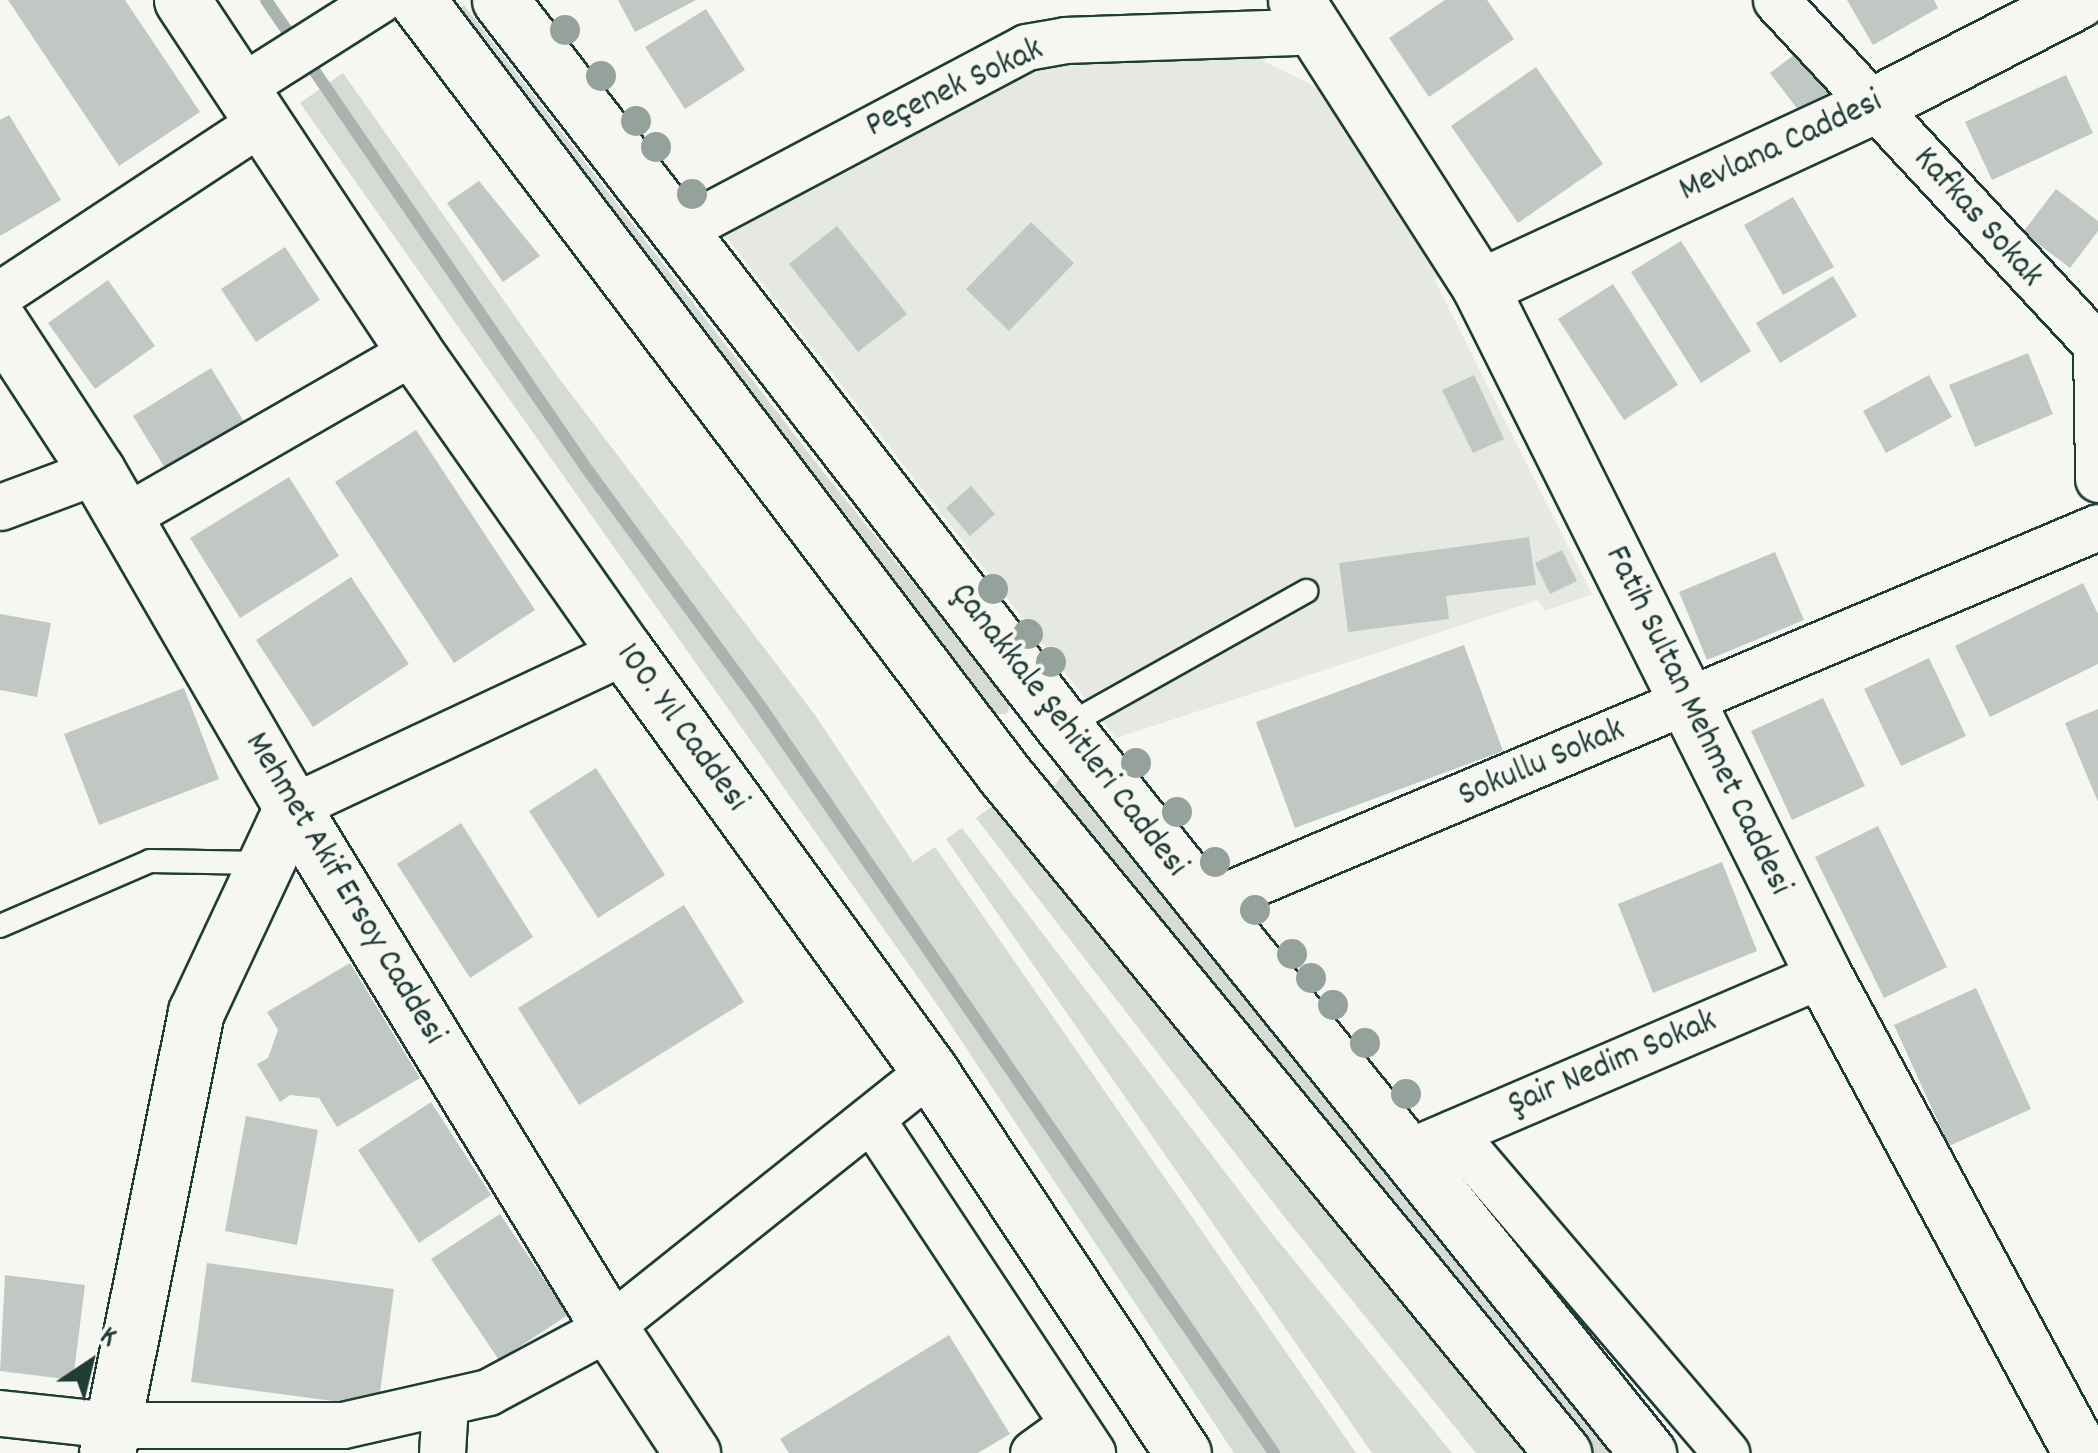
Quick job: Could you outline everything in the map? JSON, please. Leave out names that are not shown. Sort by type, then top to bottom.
[{"type":"street","name":"100. Yıl Caddesi","points":[[182,0],[260,91],[414,351],[625,651],[930,1071],[1183,1453]]},
{"type":"street","points":[[0,294],[340,25],[379,0]]},
{"type":"street","name":"Çanakkale Şehitleri Caddesi","points":[[416,0],[1004,774],[1563,1453]]},
{"type":"street","name":"Çanakkale Şehitleri Caddesi","points":[[500,0],[1064,727],[1403,1154],[1648,1453]]},
{"type":"street","name":"Kafkas Sokak","points":[[1776,0],[2097,348]]},
{"type":"street","name":"Mevlana Caddesi","points":[[1480,287],[1874,104],[2078,0]]},
{"type":"street","name":"Peçenek Sokak","points":[[677,232],[1026,47],[1307,15]]},
{"type":"street","name":"Fatih Sultan Mehmet Caddesi","points":[[1307,15],[1480,287],[1822,974],[2081,1453]]},
{"type":"street","name":"Mehmet Akif Ersoy Caddesi","points":[[0,322],[125,517],[292,807],[609,1327],[692,1453]]},
{"type":"street","points":[[2097,348],[2098,479]]},
{"type":"street","points":[[125,517],[414,351]]},
{"type":"street","points":[[0,507],[97,471]]},
{"type":"street","name":"Sokullu Sokak","points":[[1204,904],[2098,528]]},
{"type":"street","points":[[110,1439],[196,1012],[292,807],[625,651]]},
{"type":"street","points":[[1004,774],[1064,727]]},
{"type":"street","name":"Şair Nedim Sokak","points":[[1403,1154],[1822,974]]},
{"type":"street","points":[[0,1413],[110,1439],[343,1426],[488,1392],[609,1327],[930,1071]]},
{"type":"street","points":[[872,1120],[1083,1438],[1033,1453]]},
{"type":"street","points":[[1452,1133],[1726,1453]]},
{"type":"street","points":[[442,1453],[445,1402]]},
{"type":"lane","points":[[1064,727],[1306,591]]},
{"type":"lane","points":[[0,926],[150,862],[266,864]]},
{"type":"shaded area","points":[[464,5],[824,473],[1011,704],[1006,714],[995,714],[802,476],[455,13]]},
{"type":"shaded area","points":[[1245,52],[1316,87],[1443,270],[1435,281],[1592,594],[1545,611],[1538,600],[1116,738],[725,235],[1045,59]]},
{"type":"shaded area","points":[[343,73],[555,373],[815,715],[913,862],[935,847],[1356,1453],[1234,1453],[941,1010],[300,103]]},
{"type":"shaded area","points":[[1061,776],[1069,777],[1611,1453],[1590,1453],[1257,1045],[1054,787]]},
{"type":"shaded area","points":[[998,802],[1528,1453],[1476,1453],[1286,1219],[976,818]]},
{"type":"shaded area","points":[[962,828],[1270,1231],[1452,1453],[1372,1453],[946,839]]},
{"type":"building","points":[[8,0],[125,0],[200,112],[119,166]]},
{"type":"building","points":[[618,0],[696,0],[635,32]]},
{"type":"building","points":[[1445,0],[1487,0],[1514,39],[1429,97],[1389,38]]},
{"type":"building","points":[[1847,0],[1934,0],[1938,8],[1873,45]]},
{"type":"building","points":[[706,9],[745,70],[685,109],[645,47]]},
{"type":"building","points":[[1803,48],[1835,90],[1802,115],[1770,73]]},
{"type":"building","points":[[1536,67],[1603,164],[1518,223],[1451,126]]},
{"type":"building","points":[[2066,75],[2093,133],[1992,180],[1965,122]]},
{"type":"building","points":[[9,115],[61,200],[0,236],[0,120]]},
{"type":"building","points":[[479,181],[540,256],[503,282],[447,203]]},
{"type":"building","points":[[2056,189],[2098,221],[2098,231],[2070,268],[2023,232]]},
{"type":"building","points":[[1793,197],[1834,267],[1783,295],[1744,225]]},
{"type":"building","points":[[1031,222],[1074,263],[1009,331],[966,289]]},
{"type":"building","points":[[837,226],[907,314],[858,352],[789,264]]},
{"type":"building","points":[[1681,241],[1751,351],[1701,383],[1631,272]]},
{"type":"building","points":[[285,247],[320,300],[256,342],[221,289]]},
{"type":"building","points":[[1833,276],[1857,316],[1780,363],[1756,323]]},
{"type":"building","points":[[108,280],[155,346],[95,389],[48,323]]},
{"type":"building","points":[[1613,284],[1678,385],[1624,420],[1558,319]]},
{"type":"building","points":[[2028,353],[2053,414],[1975,447],[1949,385]]},
{"type":"building","points":[[211,368],[246,425],[168,473],[133,416]]},
{"type":"building","points":[[1474,375],[1504,439],[1473,453],[1442,390]]},
{"type":"building","points":[[1929,375],[1952,417],[1886,453],[1863,411]]},
{"type":"building","points":[[416,430],[535,610],[454,663],[335,482]]},
{"type":"building","points":[[289,477],[339,556],[240,618],[190,538]]},
{"type":"building","points":[[971,486],[995,514],[970,536],[946,508]]},
{"type":"building","points":[[1529,537],[1536,585],[1446,596],[1449,619],[1348,632],[1339,563]]},
{"type":"building","points":[[1562,550],[1577,581],[1550,594],[1535,563]]},
{"type":"building","points":[[1775,552],[1804,620],[1707,660],[1679,592]]},
{"type":"building","points":[[351,577],[409,664],[313,727],[256,640]]},
{"type":"building","points":[[2083,583],[2098,614],[2098,664],[1990,717],[1955,646]]},
{"type":"building","points":[[0,614],[51,623],[37,697],[0,690]]},
{"type":"building","points":[[1464,645],[1503,751],[1295,828],[1256,722]]},
{"type":"building","points":[[1929,658],[1966,736],[1901,766],[1864,689]]},
{"type":"building","points":[[184,688],[219,779],[99,825],[64,734]]},
{"type":"building","points":[[1823,698],[1865,786],[1792,820],[1751,731]]},
{"type":"building","points":[[2098,709],[2098,802],[2065,723]]},
{"type":"building","points":[[596,768],[665,875],[598,918],[529,811]]},
{"type":"building","points":[[461,823],[533,937],[470,978],[397,864]]},
{"type":"building","points":[[1878,826],[1947,967],[1884,998],[1815,857]]},
{"type":"building","points":[[1722,862],[1757,951],[1653,993],[1618,904]]},
{"type":"building","points":[[684,905],[744,1002],[579,1105],[518,1008]]},
{"type":"building","points":[[350,963],[420,1078],[337,1127],[319,1098],[290,1095],[280,1102],[257,1064],[268,1058],[278,1030],[267,1012]]},
{"type":"building","points":[[1976,988],[2031,1109],[1949,1146],[1894,1025]]},
{"type":"building","points":[[431,1102],[491,1195],[419,1243],[358,1150]]},
{"type":"building","points":[[246,1116],[318,1130],[297,1245],[225,1231]]},
{"type":"building","points":[[500,1214],[568,1315],[499,1360],[431,1259]]},
{"type":"building","points":[[207,1263],[394,1289],[378,1407],[191,1382]]},
{"type":"building","points":[[5,1275],[85,1285],[73,1380],[0,1371]]},
{"type":"building","points":[[949,1335],[1010,1434],[978,1453],[789,1453],[780,1439]]},
{"type":"waterway","points":[[266,0],[584,465],[763,710],[1274,1453]]}]
